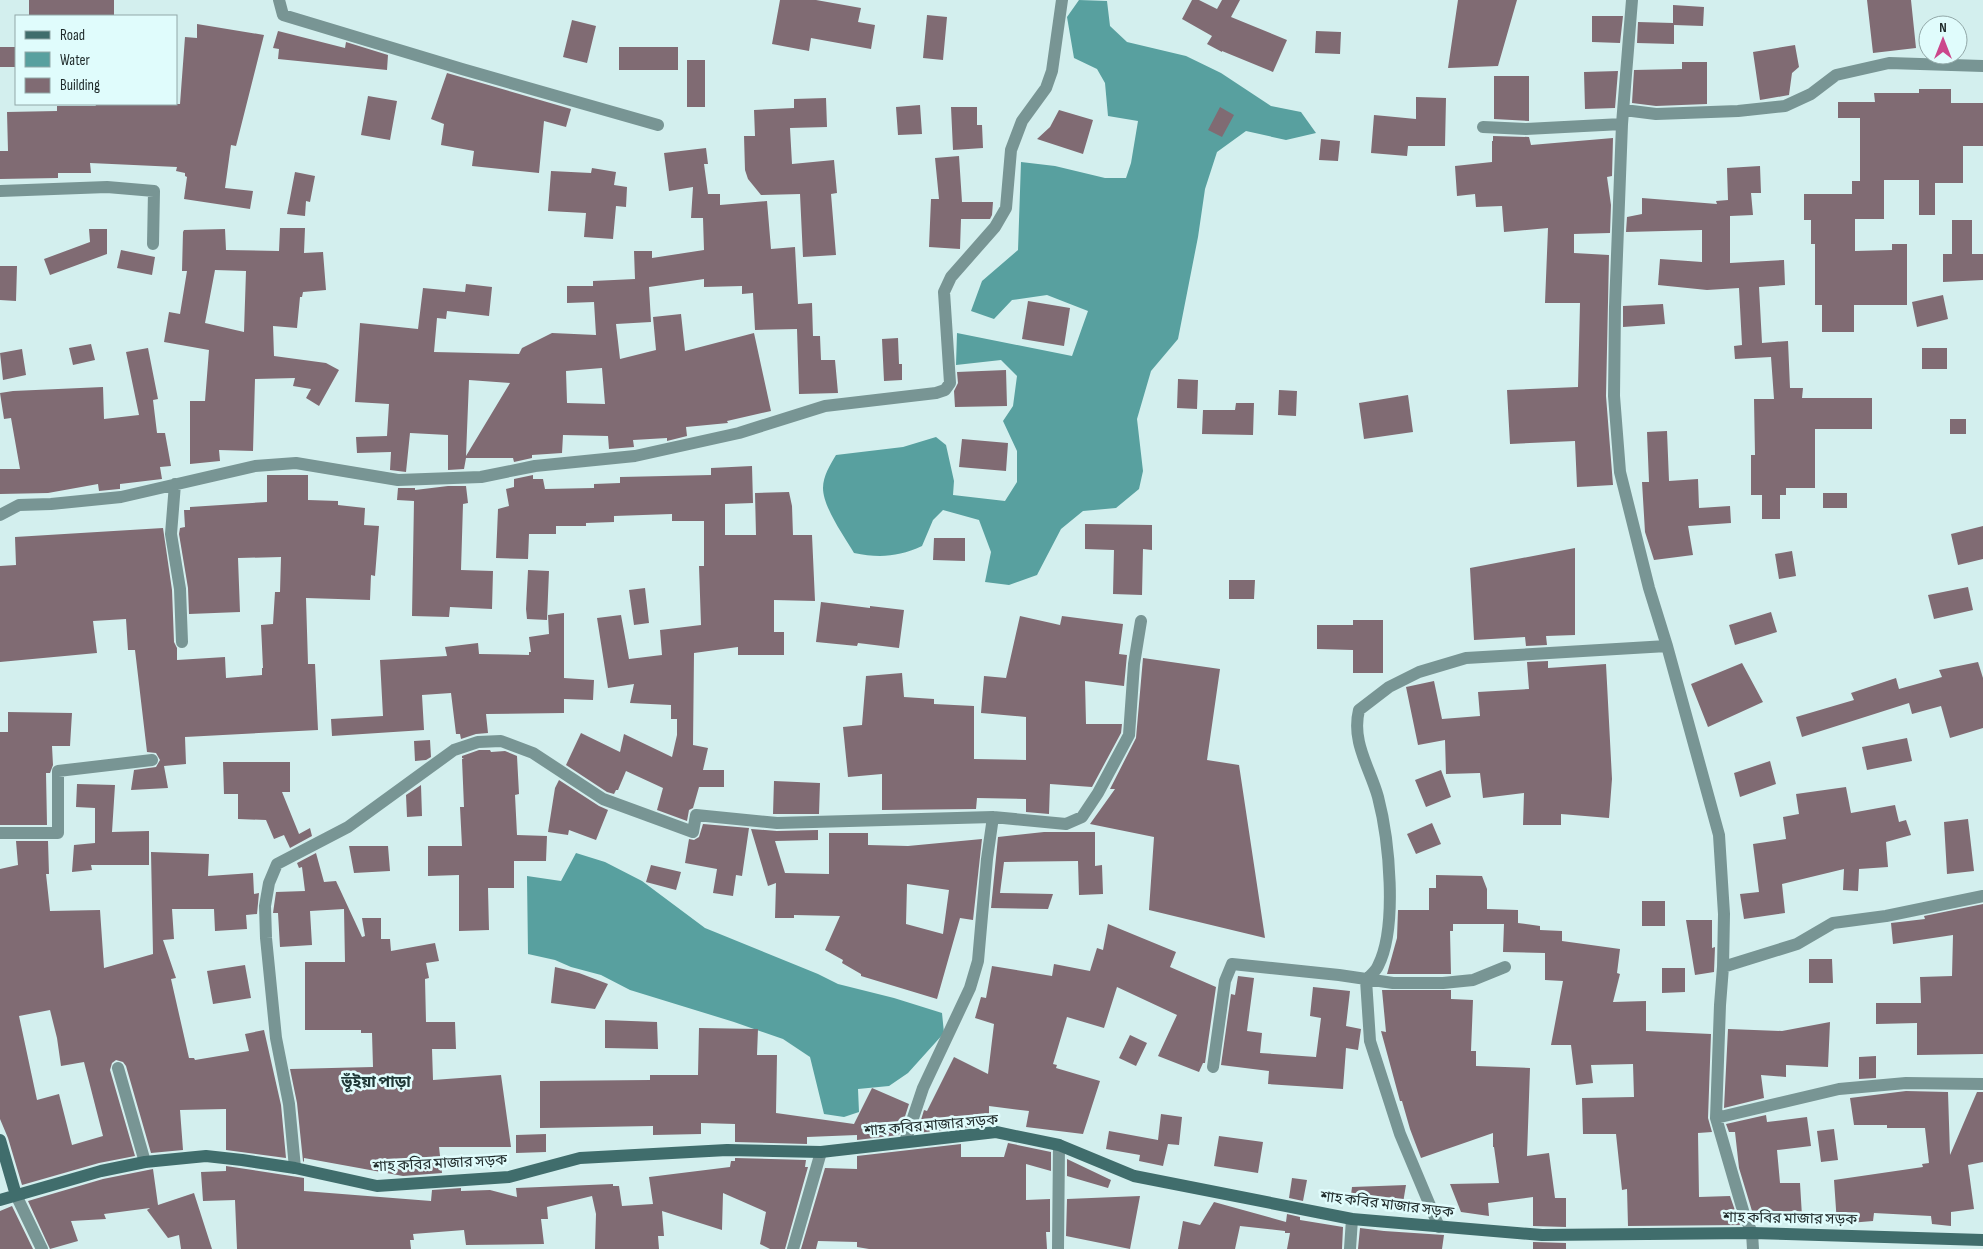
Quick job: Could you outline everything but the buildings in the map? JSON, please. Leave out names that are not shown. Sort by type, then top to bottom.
[{"type":"street","points":[[280,0],[283,15],[658,125]]},
{"type":"street","points":[[0,515],[19,505],[51,504],[121,497],[255,466],[296,463],[398,480],[480,477],[535,466],[635,456],[739,433],[826,406],[936,393],[945,390],[950,383],[944,292],[951,277],[995,227],[1006,208],[1011,150],[1022,121],[1046,88],[1052,71],[1062,0]]},
{"type":"street","points":[[1629,1],[1614,327],[1614,396],[1620,472],[1649,588],[1667,646],[1719,835],[1724,914],[1716,1118],[1744,1214],[1752,1233],[1753,1249]]},
{"type":"street","points":[[1624,110],[1656,114],[1738,111],[1785,106],[1811,94],[1836,75],[1889,63],[1983,66]]},
{"type":"street","points":[[1483,127],[1526,129],[1622,124]]},
{"type":"street","points":[[0,191],[107,187],[154,191],[153,244]]},
{"type":"street","points":[[175,484],[172,534],[180,589],[182,642]]},
{"type":"street","points":[[295,1168],[289,1104],[276,1038],[266,938],[265,906],[269,883],[277,864],[348,827],[454,750],[478,742],[501,741],[533,753],[603,799],[693,832],[696,815],[777,823],[993,817],[1066,824],[1082,817],[1098,793],[1129,735],[1134,664],[1140,621]]},
{"type":"street","points":[[1439,1227],[1400,1134],[1370,1041],[1366,980],[1378,967],[1387,940],[1389,915],[1388,861],[1387,843],[1378,796],[1358,741],[1356,720],[1359,710],[1389,687],[1419,672],[1466,658],[1667,646]]},
{"type":"street","points":[[0,833],[58,832],[58,770],[152,760]]},
{"type":"street","points":[[905,1142],[923,1088],[970,988],[978,961],[987,859],[993,817]]},
{"type":"street","points":[[1723,967],[1797,944],[1833,923],[1886,916],[1983,896]]},
{"type":"street","points":[[1213,1067],[1225,981],[1232,964],[1339,975],[1393,983],[1443,984],[1473,980],[1505,967]]},
{"type":"street","points":[[118,1068],[145,1162]]},
{"type":"street","points":[[1716,1118],[1840,1089],[1906,1083],[1983,1084]]},
{"type":"street","name":"শাহ কবির মাজার সড়ক","points":[[0,1200],[102,1171],[145,1162],[206,1156],[295,1168],[377,1186],[509,1177],[580,1158],[727,1150],[821,1152],[996,1132],[1059,1145],[1134,1176],[1352,1219],[1542,1235],[1752,1233],[1983,1240]]},
{"type":"street","points":[[0,1140],[16,1195],[42,1249]]},
{"type":"street","points":[[1058,1249],[1059,1145]]},
{"type":"street","points":[[793,1249],[821,1152]]},
{"type":"street","points":[[1350,1249],[1352,1219]]},
{"type":"water","points":[[1079,0],[1107,1],[1110,26],[1127,42],[1186,56],[1221,73],[1271,106],[1301,112],[1316,133],[1286,140],[1246,131],[1217,152],[1205,189],[1198,237],[1178,339],[1151,371],[1137,419],[1143,471],[1139,489],[1116,508],[1083,511],[1061,529],[1037,575],[1009,585],[985,582],[991,552],[979,520],[943,510],[933,520],[922,546],[888,556],[854,553],[826,504],[824,496],[824,479],[836,455],[903,447],[936,437],[946,445],[954,481],[953,495],[1005,501],[1017,482],[1017,451],[1003,421],[1013,406],[1017,376],[1001,360],[956,365],[957,333],[1072,356],[1088,311],[1047,295],[1012,300],[994,319],[971,311],[982,281],[1018,250],[1021,162],[1055,166],[1105,178],[1126,178],[1131,163],[1138,121],[1108,116],[1105,83],[1097,69],[1074,58],[1067,17]]},
{"type":"water","points":[[576,853],[605,862],[642,881],[705,928],[838,984],[894,998],[942,1013],[944,1033],[908,1073],[889,1086],[858,1089],[859,1112],[844,1117],[824,1114],[810,1057],[783,1039],[630,990],[601,975],[571,967],[555,960],[528,954],[527,876],[561,881]]},
{"type":"district","name":"ভূঁইয়া পাড়া","points":[[376,1081]]}]
